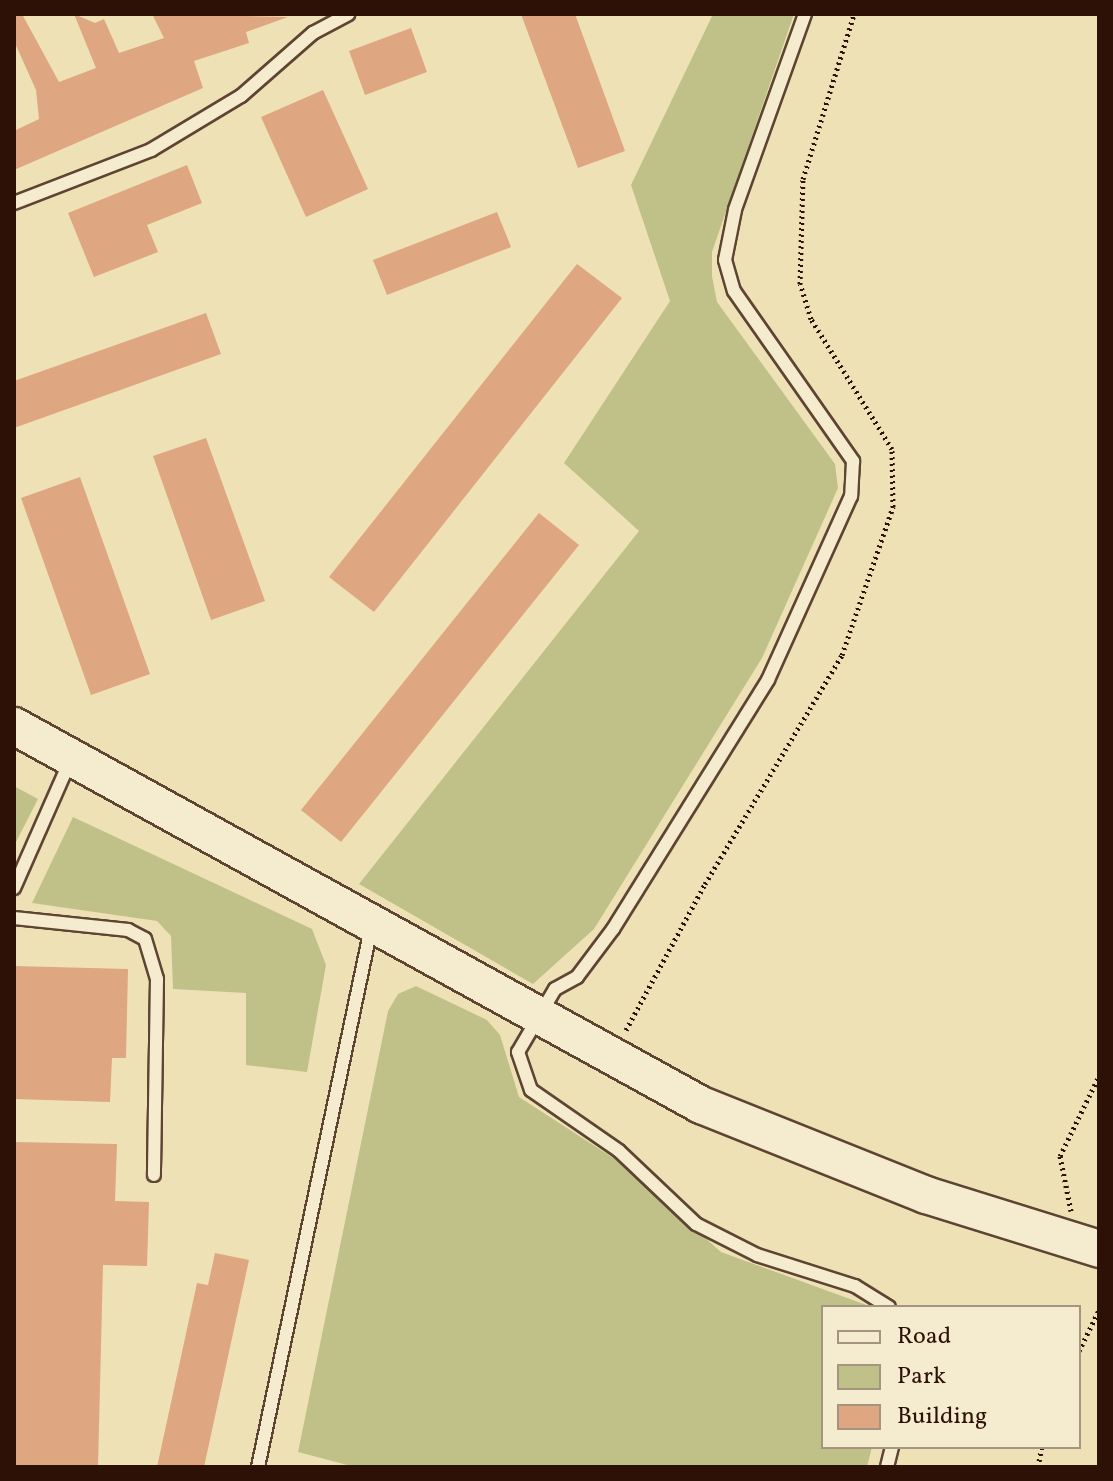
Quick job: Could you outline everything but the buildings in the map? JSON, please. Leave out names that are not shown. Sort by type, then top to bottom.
[{"type":"main road","points":[[14,726],[371,925],[614,1052],[701,1105],[811,1154],[1091,1247]]},
{"type":"lane","points":[[14,203],[151,150],[241,96],[313,33],[348,14]]},
{"type":"lane","points":[[805,14],[735,210],[725,260],[734,291],[853,461],[851,496],[768,680],[613,929],[577,977],[555,989],[538,1012],[518,1052],[531,1090],[550,1108],[619,1151],[720,1239],[855,1286],[886,1305]]},
{"type":"lane","points":[[14,888],[71,759]]},
{"type":"lane","points":[[14,918],[128,930],[145,939],[157,979],[154,1175]]},
{"type":"lane","points":[[258,1467],[371,925]]},
{"type":"path","points":[[614,1052],[705,884],[842,655],[893,507],[892,449],[811,319],[800,284],[803,179],[854,14]]},
{"type":"path","points":[[1091,1247],[1064,1193],[1060,1156],[1099,1076]]},
{"type":"path","points":[[1081,1347],[1099,1310]]},
{"type":"green space","points":[[713,14],[794,14],[712,252],[712,276],[717,302],[835,464],[838,488],[762,658],[594,929],[533,984],[359,884],[639,531],[564,463],[670,301],[631,185]]},
{"type":"green space","points":[[14,786],[38,799],[14,846]]},
{"type":"green space","points":[[73,817],[312,929],[326,965],[307,1072],[246,1065],[246,993],[173,989],[171,936],[157,921],[32,903]]},
{"type":"green space","points":[[416,986],[487,1020],[500,1035],[519,1097],[621,1163],[721,1252],[867,1305],[821,1305],[821,1449],[872,1449],[867,1467],[355,1467],[298,1452],[388,1011],[398,994]]}]
